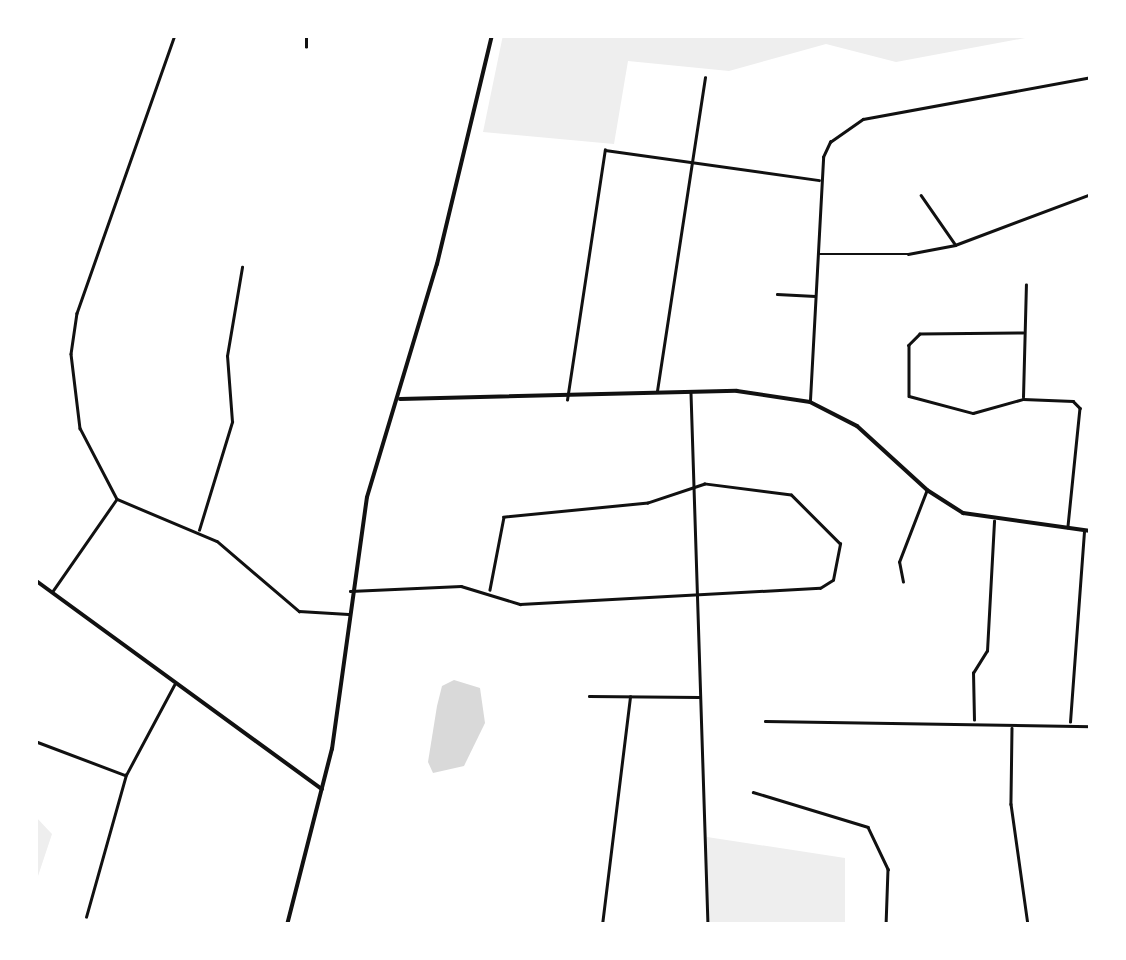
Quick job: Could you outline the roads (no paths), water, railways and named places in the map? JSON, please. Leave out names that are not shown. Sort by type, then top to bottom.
[{"type":"main road","points":[[287,925],[322,789],[367,496],[400,399],[476,119],[492,35]]},
{"type":"main road","points":[[400,399],[567,400],[692,391],[810,402],[857,426],[927,490],[964,513],[994,521],[1091,531]]},
{"type":"main road","points":[[35,580],[322,789]]},
{"type":"street","points":[[175,35],[99,243],[71,354],[80,428],[117,499],[198,531],[299,610],[348,614]]},
{"type":"street","points":[[306,35],[306,47]]},
{"type":"street","points":[[810,402],[821,181],[830,142],[863,120],[1091,77]]},
{"type":"street","points":[[656,392],[705,78]]},
{"type":"street","points":[[567,400],[605,150],[821,181]]},
{"type":"street","points":[[818,254],[908,254],[956,246],[1091,194]]},
{"type":"street","points":[[921,195],[956,246]]},
{"type":"street","points":[[198,531],[232,422],[227,356],[242,267]]},
{"type":"street","points":[[1022,399],[1026,285]]},
{"type":"street","points":[[777,294],[816,296]]},
{"type":"street","points":[[1023,334],[920,334],[909,345],[909,396],[973,412],[1022,399],[1073,401],[1080,408],[1068,528]]},
{"type":"street","points":[[692,391],[695,597],[708,925]]},
{"type":"street","points":[[350,591],[490,590],[520,604],[820,588],[833,580],[840,544],[791,494],[748,485],[692,489],[648,503],[504,517],[490,590]]},
{"type":"street","points":[[902,582],[899,562],[927,490]]},
{"type":"street","points":[[52,592],[117,499]]},
{"type":"street","points":[[974,723],[972,676],[987,651],[994,521]]},
{"type":"street","points":[[1070,726],[1084,530]]},
{"type":"street","points":[[86,917],[126,775],[175,684]]},
{"type":"street","points":[[589,696],[701,697]]},
{"type":"street","points":[[602,925],[630,697]]},
{"type":"street","points":[[766,720],[1091,726]]},
{"type":"street","points":[[1012,724],[1012,804],[1028,925]]},
{"type":"street","points":[[35,741],[126,775]]},
{"type":"street","points":[[753,792],[868,827],[888,868],[886,925]]}]
